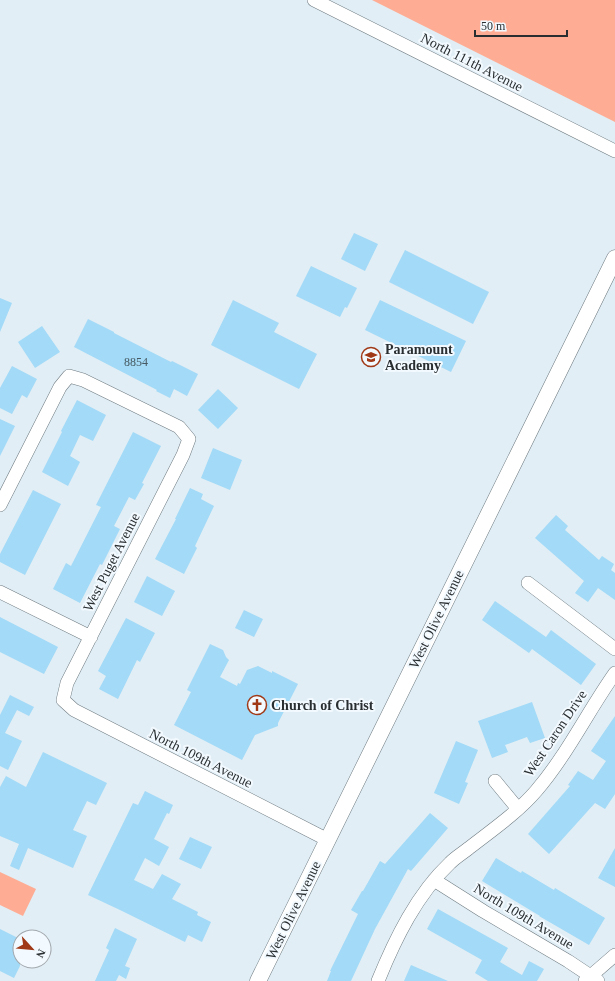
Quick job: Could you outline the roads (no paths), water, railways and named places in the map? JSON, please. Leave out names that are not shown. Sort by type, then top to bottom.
[{"type":"main road","name":"West Olive Avenue","points":[[258,981],[615,258]]},
{"type":"street","name":"North 111th Avenue","points":[[314,0],[615,151]]},
{"type":"street","name":"West Puget Avenue","points":[[0,505],[60,387],[69,376],[83,380],[179,427],[189,439],[183,455],[67,683],[63,700]]},
{"type":"street","points":[[528,583],[615,649]]},
{"type":"street","points":[[0,592],[91,637]]},
{"type":"street","name":"West Caron Drive","points":[[378,981],[414,906],[434,880],[450,862],[518,809],[536,791],[556,764],[605,686],[615,673]]},
{"type":"street","name":"North 109th Avenue","points":[[63,700],[74,710],[328,840]]},
{"type":"street","points":[[495,781],[518,809]]},
{"type":"street","name":"North 109th Avenue","points":[[434,880],[568,961],[591,979]]},
{"type":"street","points":[[591,979],[615,955]]},
{"type":"place","name":"Paramount Academy","points":[[371,357]]},
{"type":"place","name":"Church of Christ","points":[[257,705]]}]
